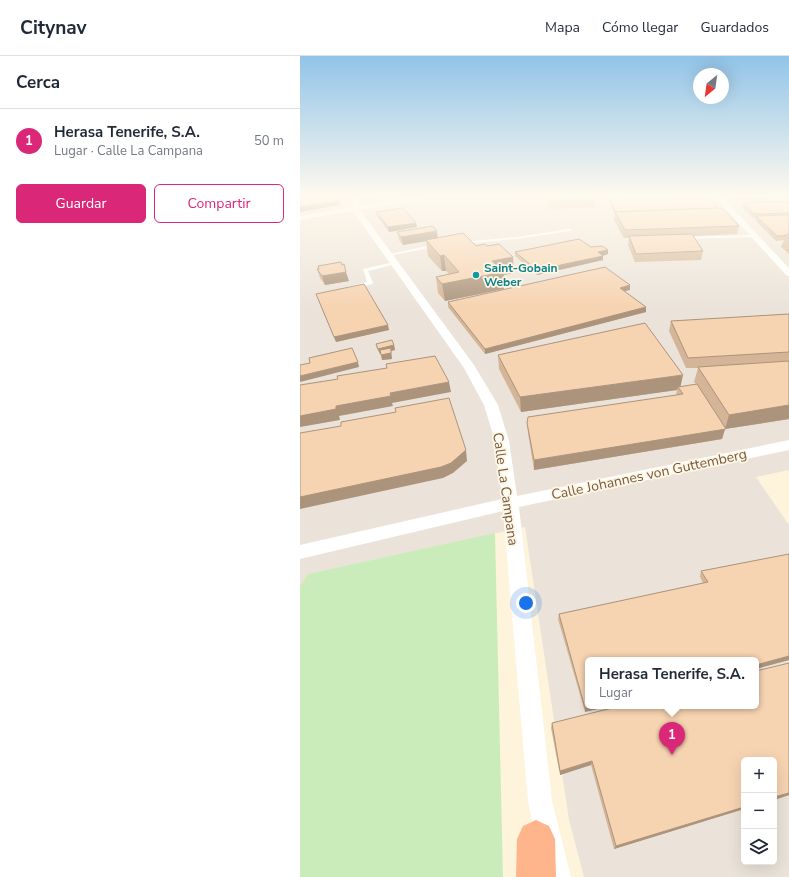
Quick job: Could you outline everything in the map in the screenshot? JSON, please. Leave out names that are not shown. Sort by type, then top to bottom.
[{"type":"highway","points":[[536,839],[536,877]]},
{"type":"street","name":"Calle La Campana","points":[[373,233],[470,368],[491,405],[502,441],[510,503],[540,801],[557,877]]},
{"type":"street","points":[[752,233],[789,273]]},
{"type":"street","name":"Calle Johannes von Guttemberg","points":[[300,552],[510,503],[789,445]]},
{"type":"street","name":"Calle La Campana","points":[[540,801],[536,839],[542,877]]},
{"type":"lane","points":[[456,244],[547,233]]},
{"type":"lane","points":[[682,238],[754,236]]},
{"type":"lane","points":[[342,289],[370,283],[365,270],[391,259],[442,245]]},
{"type":"shaded area","points":[[300,233],[789,233],[789,470],[756,477],[789,525],[789,877],[584,877],[569,820],[525,527],[309,574],[300,586]]},
{"type":"green space","points":[[495,533],[503,877],[300,877],[300,586],[308,574]]},
{"type":"building","points":[[398,233],[423,233],[401,237]]},
{"type":"building","points":[[463,233],[476,246],[485,244],[487,246],[499,244],[513,257],[492,261],[504,272],[442,284],[436,277],[459,272],[444,255],[440,256],[426,240]]},
{"type":"building","points":[[774,233],[789,233],[789,235],[785,236],[777,236]]},
{"type":"building","points":[[692,234],[703,251],[636,254],[629,236]]},
{"type":"building","points":[[579,239],[591,247],[602,246],[608,250],[598,252],[603,256],[537,270],[515,252]]},
{"type":"building","points":[[341,262],[342,265],[344,264],[346,272],[322,276],[317,269],[319,269],[318,266]]},
{"type":"building","points":[[605,267],[630,285],[620,288],[646,307],[485,349],[448,302]]},
{"type":"building","points":[[364,284],[388,325],[334,337],[316,294]]},
{"type":"building","points":[[789,314],[789,352],[688,358],[671,321]]},
{"type":"building","points":[[645,323],[683,375],[520,397],[498,355]]},
{"type":"building","points":[[392,340],[394,345],[378,349],[376,344]]},
{"type":"building","points":[[352,348],[358,362],[300,376],[300,365],[310,363],[309,358]]},
{"type":"building","points":[[391,348],[391,353],[381,355],[380,350]]},
{"type":"building","points":[[435,356],[449,382],[390,393],[391,396],[336,406],[336,409],[300,416],[300,385],[338,379],[337,376],[387,368],[386,364]]},
{"type":"building","points":[[789,361],[789,405],[729,415],[698,367]]},
{"type":"building","points":[[697,384],[726,429],[534,460],[527,423],[528,417],[683,394],[678,387]]},
{"type":"building","points":[[449,398],[466,450],[451,463],[441,467],[300,497],[300,433],[341,426],[341,422],[396,412],[395,408]]},
{"type":"building","points":[[789,554],[789,656],[759,664],[759,657],[585,657],[585,708],[559,614],[708,582],[701,571]]},
{"type":"building","points":[[789,663],[789,793],[777,796],[777,757],[741,757],[741,808],[616,846],[592,761],[560,771],[552,723],[608,709],[759,709],[759,670]]},
{"type":"place","name":"Saint-Gobain Weber","points":[[476,275]]},
{"type":"place","name":"Herasa Tenerife, S.A.","points":[[672,755]]}]
